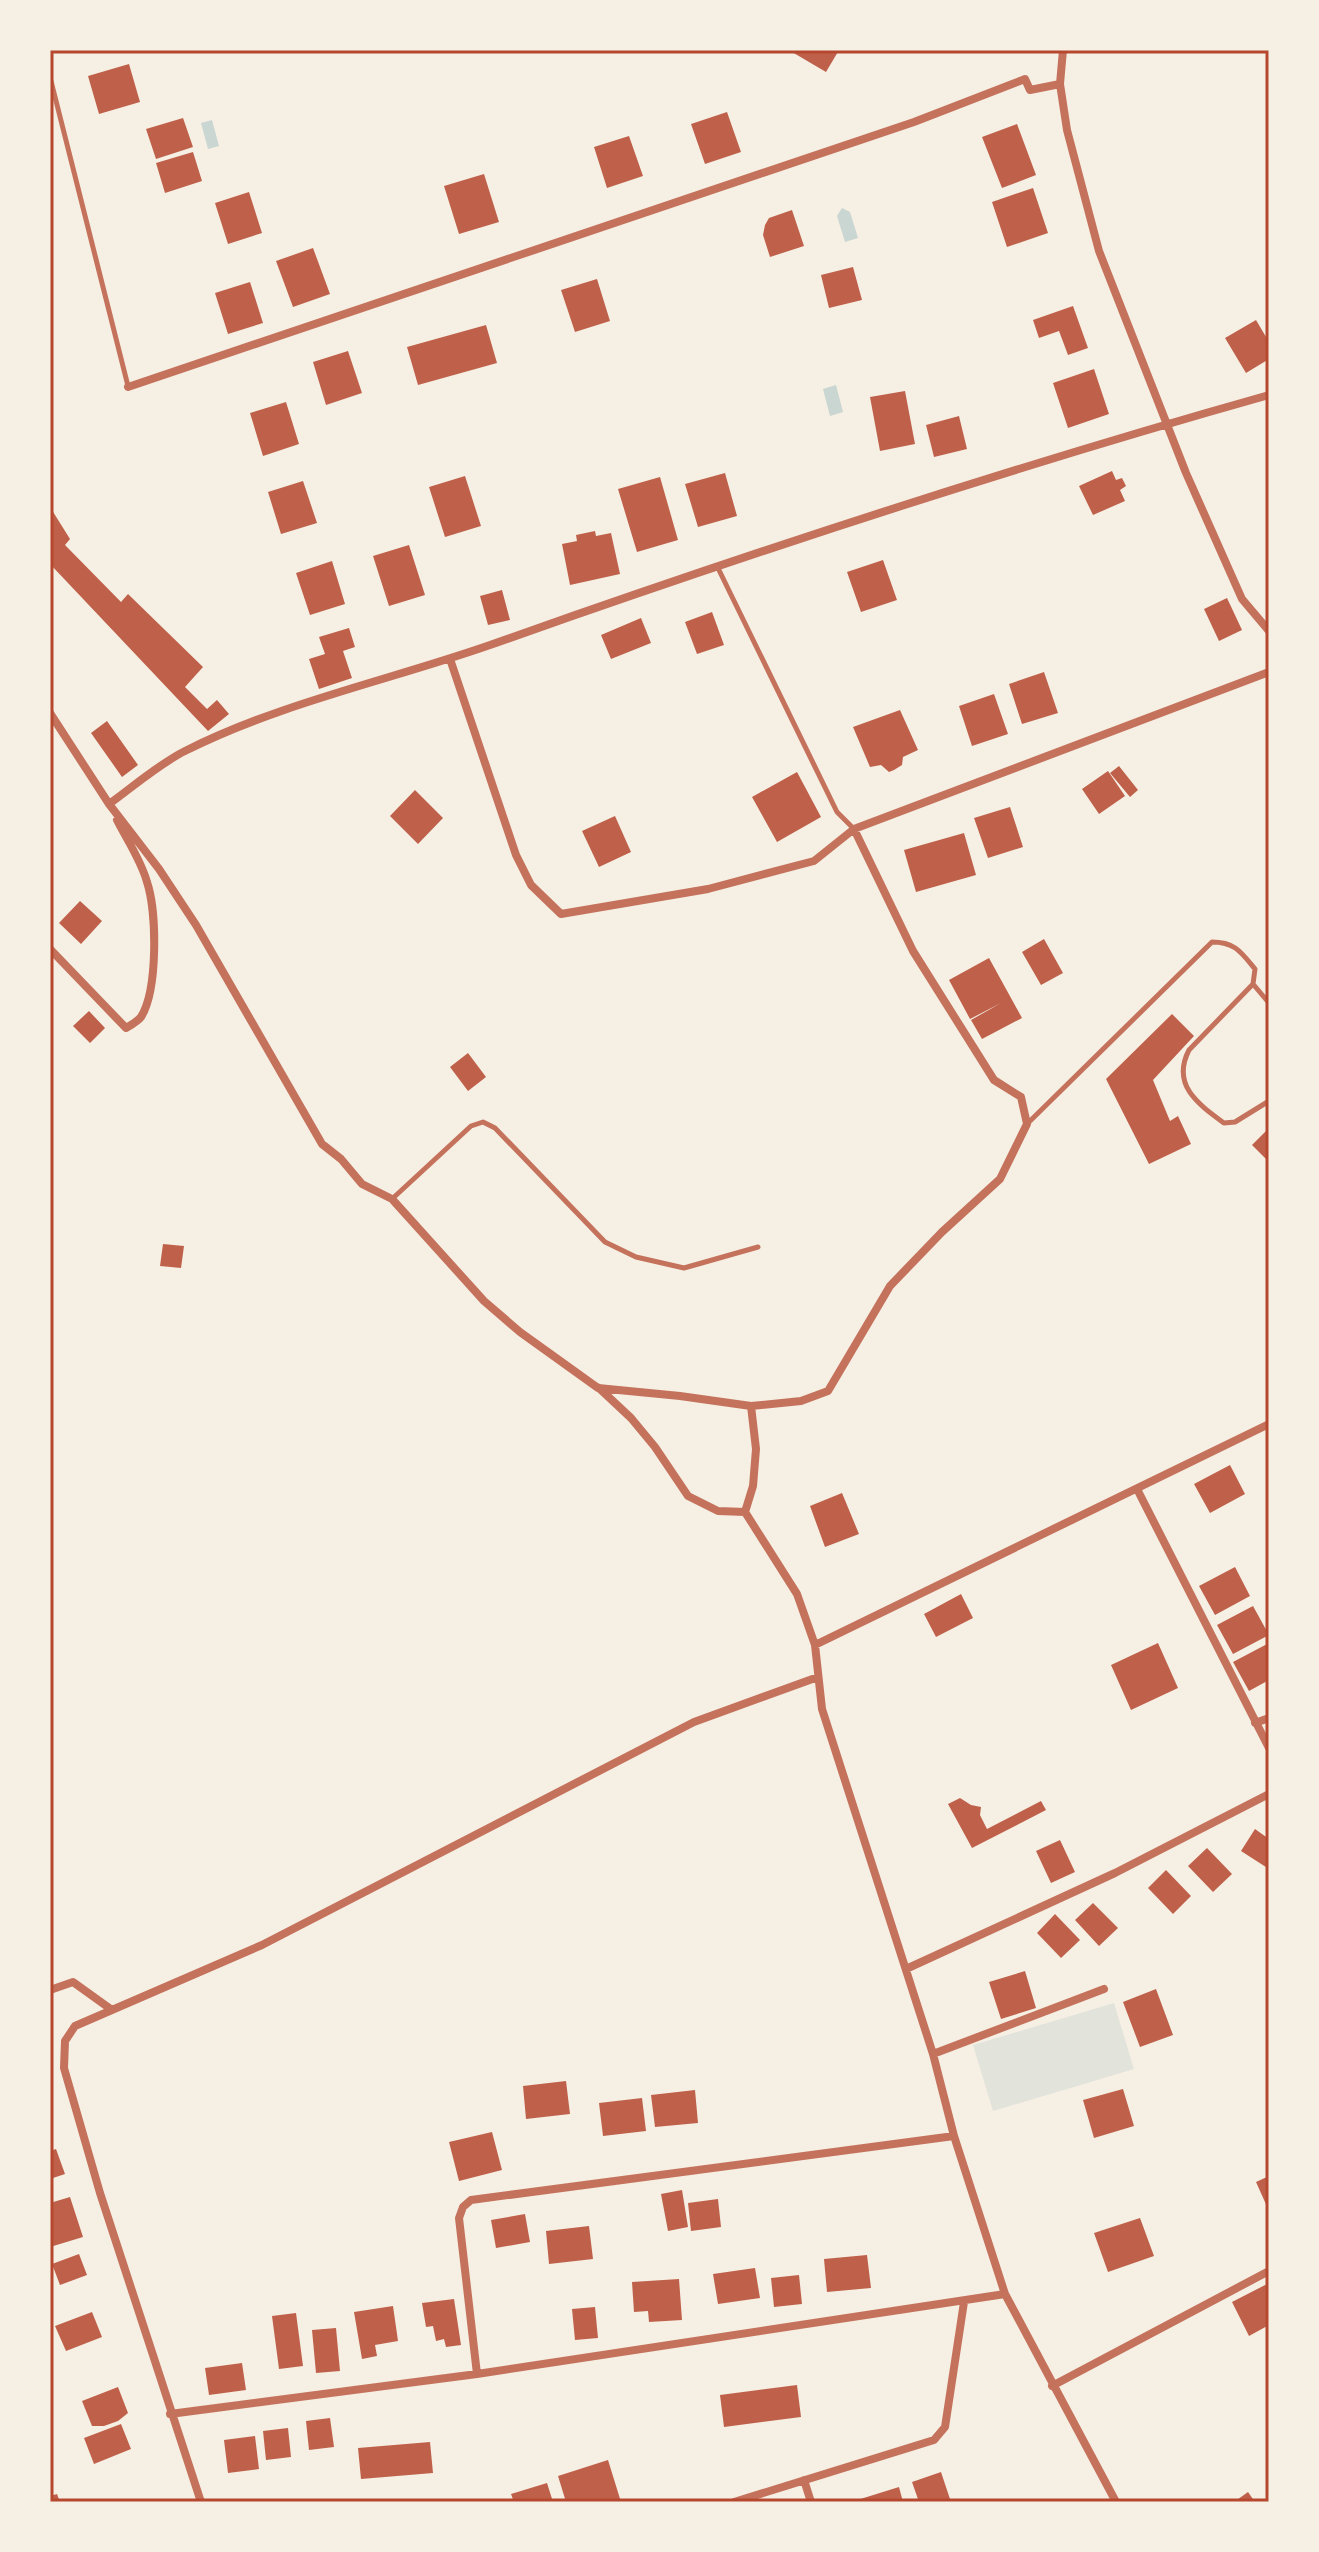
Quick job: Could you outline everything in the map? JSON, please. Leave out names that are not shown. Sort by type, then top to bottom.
[{"type":"street","points":[[1063,50],[1060,84],[1067,130],[1099,251],[1166,424],[1242,599],[1269,631]]},
{"type":"street","points":[[128,387],[914,122],[1025,79],[1030,90],[1060,84]]},
{"type":"street","points":[[109,804],[183,752],[241,727],[450,659],[717,565],[1166,424],[1269,395]]},
{"type":"street","points":[[450,659],[516,855],[531,885],[561,914],[708,889],[814,861],[854,829],[1269,672]]},
{"type":"street","points":[[50,713],[109,804],[159,869],[196,925],[322,1144],[341,1159],[362,1184],[392,1199],[484,1301],[520,1332],[598,1388],[631,1418],[688,1496],[718,1511],[745,1512]]},
{"type":"street","points":[[50,949],[126,1028],[141,1017],[156,945],[152,904],[147,880],[109,804]]},
{"type":"street","points":[[598,1388],[751,1406],[801,1401],[828,1391],[890,1286],[942,1232],[1000,1179],[1027,1124],[1021,1097],[994,1080],[913,951],[854,829]]},
{"type":"street","points":[[751,1406],[756,1449],[753,1486],[745,1512],[797,1594],[815,1645],[822,1709],[933,2054],[954,2136],[1005,2294],[1116,2502]]},
{"type":"street","points":[[815,1645],[1269,1424]]},
{"type":"street","points":[[1137,1489],[1269,1748]]},
{"type":"street","points":[[201,2502],[170,2414],[64,2068],[65,2041],[75,2026],[262,1945],[694,1722],[818,1677]]},
{"type":"street","points":[[1255,1723],[1269,1718]]},
{"type":"street","points":[[906,1969],[1115,1873],[1269,1794]]},
{"type":"street","points":[[50,1990],[73,1982],[112,2010]]},
{"type":"street","points":[[933,2054],[1104,1989]]},
{"type":"street","points":[[477,2374],[459,2218],[463,2207],[471,2200],[954,2136]]},
{"type":"street","points":[[1052,2386],[1269,2271]]},
{"type":"street","points":[[170,2414],[477,2374],[1005,2294]]},
{"type":"street","points":[[734,2502],[934,2440],[945,2427],[964,2302]]},
{"type":"street","points":[[804,2480],[811,2502]]},
{"type":"lane","points":[[50,77],[128,387]]},
{"type":"lane","points":[[717,565],[837,812],[854,829]]},
{"type":"lane","points":[[1027,1124],[1212,942],[1226,942],[1240,951],[1255,969],[1253,984],[1189,1050],[1183,1061],[1182,1079],[1190,1094],[1224,1123],[1235,1122],[1269,1101]]},
{"type":"lane","points":[[1253,984],[1269,1003]]},
{"type":"lane","points":[[392,1199],[471,1126],[483,1122],[495,1128],[605,1242],[636,1257],[684,1268],[758,1247]]},
{"type":"shaded area","points":[[212,120],[219,146],[208,149],[201,123]]},
{"type":"shaded area","points":[[842,208],[850,212],[858,238],[845,242],[837,216]]},
{"type":"shaded area","points":[[836,385],[843,412],[830,416],[823,389]]},
{"type":"shaded area","points":[[1114,2003],[1134,2069],[993,2111],[973,2045]]},
{"type":"building","points":[[793,50],[839,50],[826,72]]},
{"type":"building","points":[[129,64],[140,102],[99,114],[88,76]]},
{"type":"building","points":[[727,112],[741,152],[705,164],[691,124]]},
{"type":"building","points":[[183,118],[193,147],[156,159],[146,129]]},
{"type":"building","points":[[1017,124],[1036,175],[1002,188],[982,137]]},
{"type":"building","points":[[629,136],[643,176],[607,188],[594,147]]},
{"type":"building","points":[[193,152],[202,181],[165,193],[156,163]]},
{"type":"building","points":[[484,174],[499,222],[459,234],[444,186]]},
{"type":"building","points":[[1033,188],[1048,233],[1007,247],[992,202]]},
{"type":"building","points":[[249,192],[262,233],[228,244],[215,203]]},
{"type":"building","points":[[792,210],[804,246],[770,257],[763,235],[765,225],[769,218]]},
{"type":"building","points":[[313,248],[330,294],[293,307],[276,261]]},
{"type":"building","points":[[853,267],[862,300],[829,308],[821,275]]},
{"type":"building","points":[[597,279],[610,321],[575,332],[561,290]]},
{"type":"building","points":[[250,282],[263,323],[228,334],[215,293]]},
{"type":"building","points":[[1073,306],[1088,348],[1068,355],[1059,331],[1039,338],[1033,320]]},
{"type":"building","points":[[1256,320],[1269,342],[1269,359],[1246,373],[1225,338]]},
{"type":"building","points":[[486,325],[497,363],[418,385],[407,347]]},
{"type":"building","points":[[348,351],[362,393],[326,405],[313,362]]},
{"type":"building","points":[[1094,369],[1109,414],[1068,428],[1053,383]]},
{"type":"building","points":[[905,391],[915,444],[880,451],[870,397]]},
{"type":"building","points":[[286,402],[299,444],[263,456],[250,413]]},
{"type":"building","points":[[959,416],[967,449],[934,457],[926,425]]},
{"type":"building","points":[[1112,471],[1116,480],[1122,478],[1126,486],[1120,490],[1125,501],[1093,515],[1079,486]]},
{"type":"building","points":[[725,473],[737,516],[698,527],[685,484]]},
{"type":"building","points":[[465,476],[481,526],[445,537],[429,487]]},
{"type":"building","points":[[660,477],[678,540],[637,552],[618,489]]},
{"type":"building","points":[[303,481],[317,523],[281,534],[268,492]]},
{"type":"building","points":[[50,507],[70,539],[65,545],[121,602],[128,594],[203,667],[185,687],[207,709],[217,700],[229,714],[208,731],[50,564]]},
{"type":"building","points":[[595,531],[596,536],[611,533],[620,574],[570,585],[562,544],[577,541],[576,535]]},
{"type":"building","points":[[409,545],[425,595],[389,606],[373,556]]},
{"type":"building","points":[[883,560],[897,600],[861,612],[847,572]]},
{"type":"building","points":[[332,561],[345,604],[310,615],[296,573]]},
{"type":"building","points":[[502,590],[510,620],[488,625],[480,596]]},
{"type":"building","points":[[1227,598],[1242,630],[1219,641],[1204,609]]},
{"type":"building","points":[[712,612],[724,645],[697,654],[685,622]]},
{"type":"building","points":[[641,618],[651,643],[611,659],[601,635]]},
{"type":"building","points":[[349,628],[355,647],[343,651],[352,678],[319,689],[309,659],[325,654],[319,637]]},
{"type":"building","points":[[1044,672],[1058,713],[1022,724],[1009,684]]},
{"type":"building","points":[[994,694],[1008,734],[972,746],[959,706]]},
{"type":"building","points":[[900,710],[918,750],[903,757],[902,765],[889,772],[881,765],[870,767],[853,727]]},
{"type":"building","points":[[107,721],[138,765],[122,777],[91,733]]},
{"type":"building","points":[[1119,766],[1138,790],[1130,797],[1110,773]]},
{"type":"building","points":[[1108,771],[1125,796],[1099,814],[1082,789]]},
{"type":"building","points":[[797,772],[821,817],[777,842],[752,797]]},
{"type":"building","points":[[415,790],[443,818],[418,844],[390,816]]},
{"type":"building","points":[[1010,807],[1023,847],[988,858],[974,818]]},
{"type":"building","points":[[615,816],[631,852],[599,867],[582,831]]},
{"type":"building","points":[[964,833],[976,875],[916,892],[904,850]]},
{"type":"building","points":[[80,901],[102,921],[81,944],[59,923]]},
{"type":"building","points":[[1044,939],[1063,973],[1041,985],[1022,952]]},
{"type":"building","points":[[989,958],[1022,1018],[982,1039],[971,1020],[1001,1003],[970,1019],[949,980]]},
{"type":"building","points":[[89,1011],[105,1028],[90,1043],[73,1026]]},
{"type":"building","points":[[1172,1014],[1194,1036],[1153,1080],[1170,1121],[1178,1116],[1191,1144],[1149,1164],[1106,1079]]},
{"type":"building","points":[[468,1053],[486,1077],[468,1091],[450,1067]]},
{"type":"building","points":[[1269,1128],[1269,1162],[1252,1145]]},
{"type":"building","points":[[163,1244],[184,1246],[181,1268],[160,1266]]},
{"type":"building","points":[[1230,1465],[1245,1494],[1210,1513],[1194,1484]]},
{"type":"building","points":[[842,1493],[859,1534],[825,1547],[810,1506]]},
{"type":"building","points":[[1235,1567],[1250,1596],[1215,1615],[1199,1586]]},
{"type":"building","points":[[961,1594],[973,1618],[936,1637],[924,1614]]},
{"type":"building","points":[[1253,1606],[1269,1635],[1233,1654],[1217,1625]]},
{"type":"building","points":[[1158,1643],[1178,1688],[1131,1710],[1111,1665]]},
{"type":"building","points":[[1269,1643],[1269,1680],[1249,1691],[1233,1662]]},
{"type":"building","points":[[960,1798],[981,1807],[980,1815],[987,1829],[1041,1801],[1046,1810],[972,1848],[948,1804]]},
{"type":"building","points":[[1255,1829],[1269,1839],[1269,1869],[1241,1851]]},
{"type":"building","points":[[1060,1840],[1075,1872],[1051,1883],[1036,1851]]},
{"type":"building","points":[[1207,1848],[1232,1874],[1213,1892],[1188,1866]]},
{"type":"building","points":[[1166,1870],[1191,1896],[1173,1914],[1148,1888]]},
{"type":"building","points":[[1093,1903],[1118,1928],[1099,1946],[1075,1920]]},
{"type":"building","points":[[1055,1914],[1080,1940],[1061,1958],[1037,1933]]},
{"type":"building","points":[[1025,1971],[1036,2008],[1001,2019],[989,1982]]},
{"type":"building","points":[[1156,1989],[1173,2035],[1140,2047],[1123,2002]]},
{"type":"building","points":[[566,2081],[570,2114],[526,2119],[523,2086]]},
{"type":"building","points":[[1123,2089],[1134,2126],[1094,2138],[1083,2100]]},
{"type":"building","points":[[695,2090],[698,2123],[655,2127],[651,2095]]},
{"type":"building","points":[[642,2098],[646,2131],[603,2136],[599,2103]]},
{"type":"building","points":[[492,2132],[502,2170],[459,2181],[449,2142]]},
{"type":"building","points":[[56,2149],[65,2174],[50,2179],[50,2151]]},
{"type":"building","points":[[1269,2176],[1269,2211],[1256,2182]]},
{"type":"building","points":[[682,2190],[688,2227],[668,2231],[661,2194]]},
{"type":"building","points":[[70,2197],[83,2237],[50,2247],[50,2203]]},
{"type":"building","points":[[718,2199],[721,2227],[691,2231],[688,2203]]},
{"type":"building","points":[[525,2214],[530,2242],[496,2248],[491,2220]]},
{"type":"building","points":[[1140,2218],[1154,2256],[1108,2272],[1094,2233]]},
{"type":"building","points":[[589,2226],[593,2259],[549,2264],[546,2231]]},
{"type":"building","points":[[79,2254],[87,2275],[60,2285],[52,2264]]},
{"type":"building","points":[[867,2255],[871,2288],[827,2292],[824,2259]]},
{"type":"building","points":[[755,2268],[760,2298],[718,2304],[713,2274]]},
{"type":"building","points":[[799,2275],[802,2304],[774,2307],[771,2278]]},
{"type":"building","points":[[679,2279],[682,2320],[649,2322],[648,2311],[634,2312],[632,2282]]},
{"type":"building","points":[[1269,2283],[1269,2325],[1249,2336],[1232,2302]]},
{"type":"building","points":[[454,2299],[461,2345],[446,2347],[444,2339],[436,2341],[433,2326],[426,2327],[422,2303]]},
{"type":"building","points":[[393,2306],[398,2341],[375,2345],[377,2356],[362,2359],[354,2312]]},
{"type":"building","points":[[595,2307],[598,2338],[575,2340],[572,2309]]},
{"type":"building","points":[[92,2312],[102,2337],[66,2351],[55,2326]]},
{"type":"building","points":[[296,2313],[303,2366],[279,2369],[272,2316]]},
{"type":"building","points":[[336,2328],[340,2371],[316,2373],[312,2330]]},
{"type":"building","points":[[242,2363],[246,2390],[209,2395],[205,2368]]},
{"type":"building","points":[[797,2385],[801,2417],[724,2427],[720,2395]]},
{"type":"building","points":[[118,2387],[128,2413],[118,2421],[92,2426],[82,2401]]},
{"type":"building","points":[[330,2418],[334,2447],[309,2450],[306,2421]]},
{"type":"building","points":[[121,2424],[131,2449],[94,2464],[84,2438]]},
{"type":"building","points":[[288,2428],[291,2457],[266,2460],[263,2431]]},
{"type":"building","points":[[255,2436],[259,2469],[228,2473],[224,2440]]},
{"type":"building","points":[[430,2442],[433,2473],[361,2479],[358,2448]]},
{"type":"building","points":[[608,2460],[621,2502],[566,2502],[558,2476]]},
{"type":"building","points":[[941,2472],[951,2502],[919,2502],[912,2482]]},
{"type":"building","points":[[547,2483],[553,2502],[514,2502],[511,2494]]},
{"type":"building","points":[[899,2487],[903,2502],[854,2502],[854,2501]]},
{"type":"building","points":[[1248,2492],[1255,2502],[1234,2502]]},
{"type":"building","points":[[57,2494],[60,2502],[50,2502],[50,2496]]}]
